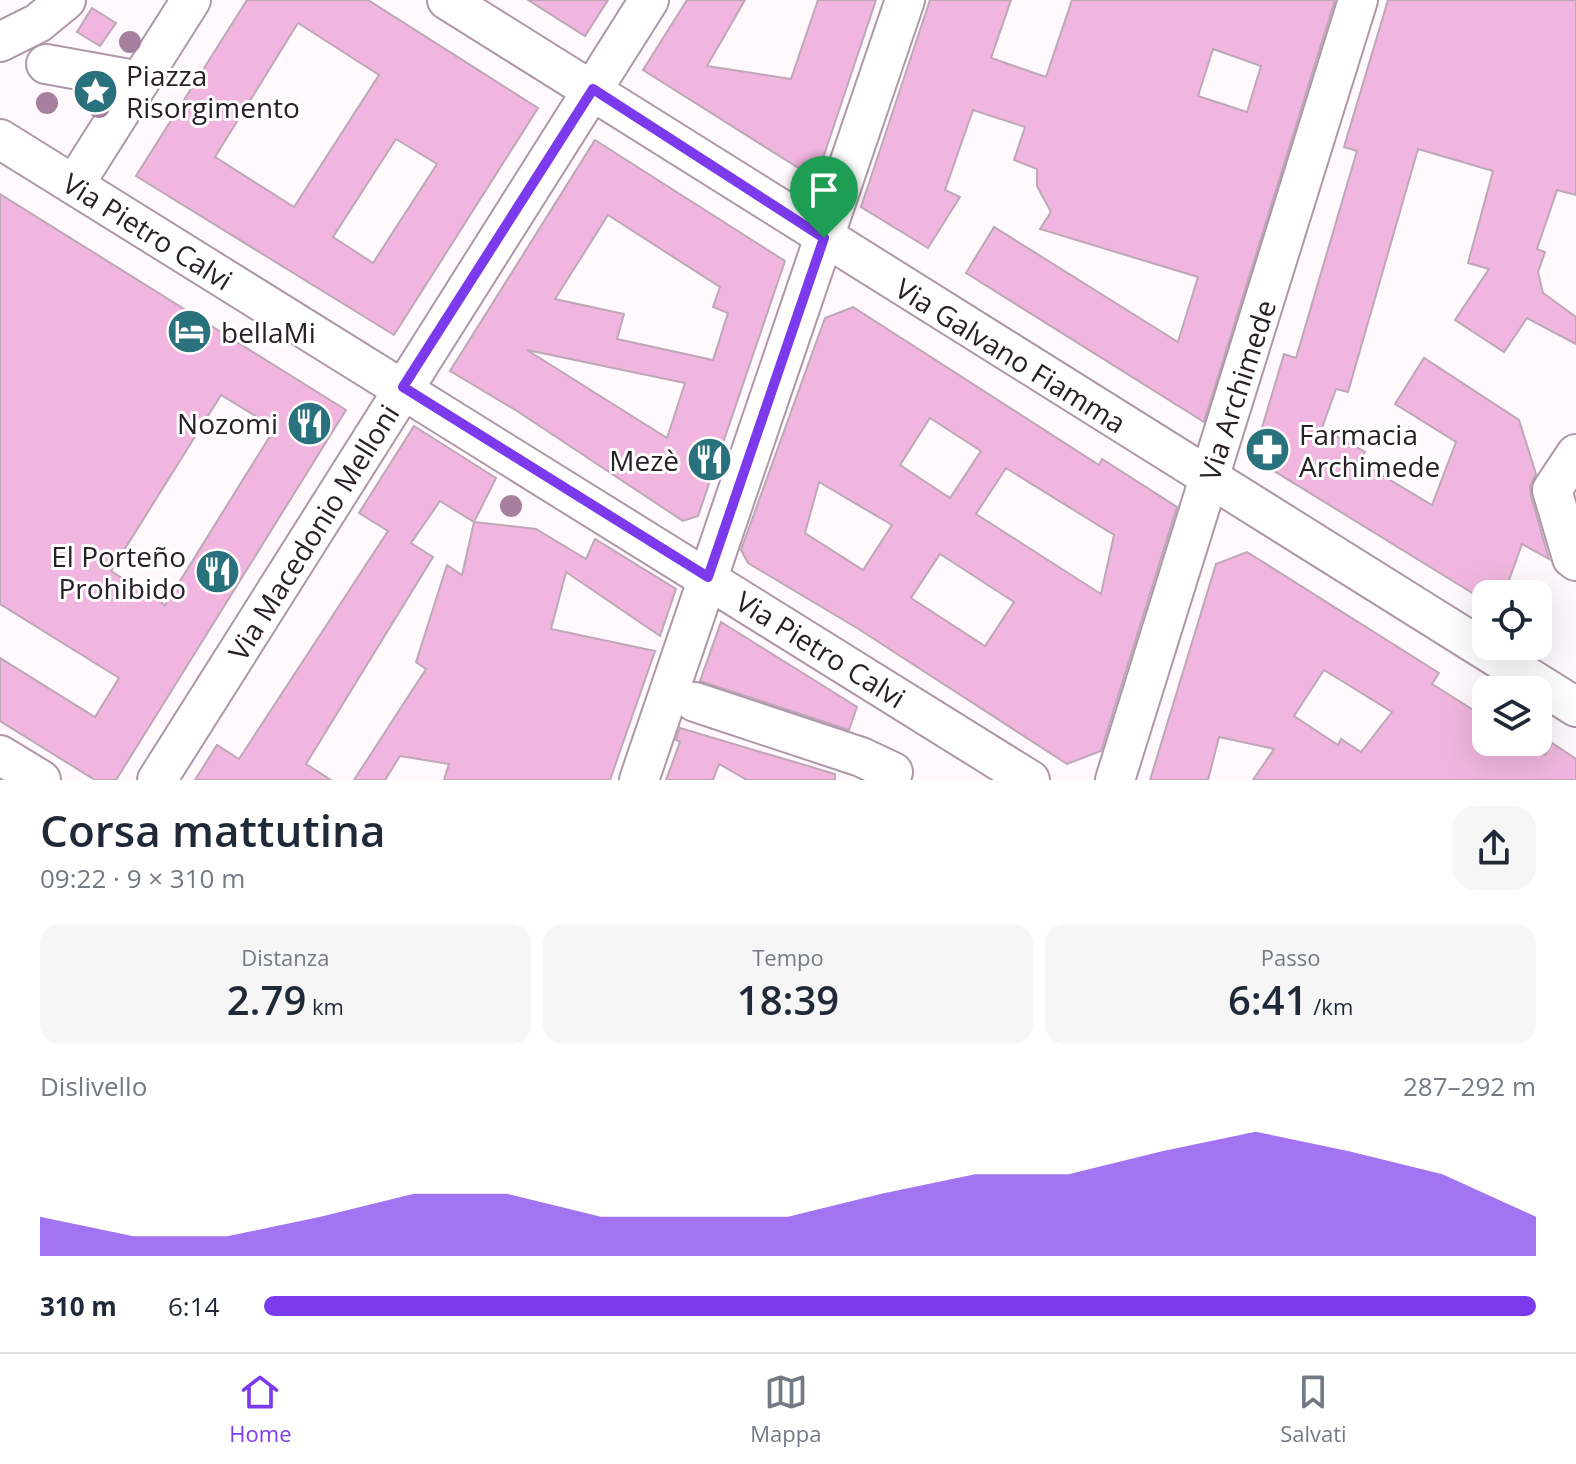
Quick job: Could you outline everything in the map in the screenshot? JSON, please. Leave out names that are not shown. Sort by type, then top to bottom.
[{"type":"street","points":[[0,42],[38,23],[66,0]]},
{"type":"street","points":[[74,185],[191,0]]},
{"type":"street","name":"Via Galvano Fiamma","points":[[447,0],[1576,707]]},
{"type":"street","name":"Via Macedonio Melloni","points":[[157,780],[649,0]]},
{"type":"street","points":[[639,780],[905,0]]},
{"type":"street","name":"Via Archimede","points":[[1115,780],[1358,0]]},
{"type":"street","points":[[46,64],[140,81]]},
{"type":"street","name":"Via Pietro Calvi","points":[[0,139],[1030,780]]},
{"type":"street","points":[[1576,454],[1552,490],[1572,558],[1576,561]]},
{"type":"street","points":[[695,702],[861,757],[891,776]]},
{"type":"street","points":[[0,755],[41,780]]},
{"type":"building","points":[[247,0],[368,0],[538,108],[394,335],[136,176]],"holes":[[[298,23],[379,75],[294,207],[215,157]],[[396,139],[437,164],[373,263],[333,237]]]},
{"type":"building","points":[[528,0],[608,0],[585,36]]},
{"type":"building","points":[[687,0],[745,0],[707,66],[791,79],[818,0],[876,0],[816,179],[643,70]]},
{"type":"building","points":[[930,0],[1011,0],[991,58],[1046,77],[1072,0],[1335,0],[1204,422],[966,273],[994,227],[1178,342],[1198,277],[1040,229],[1051,212],[1037,186],[1037,169],[1014,160],[1025,127],[973,110],[945,190],[960,197],[928,248],[861,207]],"holes":[[[1213,49],[1261,66],[1247,112],[1198,96]]]},
{"type":"building","points":[[1388,0],[1576,0],[1576,195],[1557,190],[1537,249],[1545,252],[1538,272],[1543,293],[1576,317],[1576,344],[1527,318],[1504,352],[1455,320],[1489,269],[1468,263],[1493,171],[1418,149],[1348,392],[1336,389],[1322,428],[1365,452],[1360,462],[1432,505],[1456,442],[1395,404],[1424,358],[1519,420],[1536,474],[1530,486],[1531,496],[1549,559],[1522,544],[1509,580],[1472,580],[1472,593],[1253,458],[1284,354],[1296,358],[1357,151],[1344,147]]},
{"type":"building","points":[[92,8],[116,23],[100,46],[77,32]]},
{"type":"building","points":[[595,140],[785,261],[698,516],[683,521],[517,411],[450,371]],"holes":[[[608,215],[720,287],[713,307],[728,313],[713,360],[617,339],[624,314],[555,299]],[[527,350],[685,383],[667,438]]]},
{"type":"building","points":[[0,194],[346,410],[116,780],[95,780],[0,721],[0,658],[95,717],[119,678],[0,604]],"holes":[[[221,395],[275,428],[165,605],[111,571]]]},
{"type":"building","points":[[853,307],[1099,465],[1102,459],[1177,507],[1101,751],[1067,764],[857,628],[748,563],[741,550],[825,318]],"holes":[[[930,418],[981,451],[950,498],[900,465]],[[1006,468],[1114,535],[1101,594],[976,514]],[[819,482],[892,525],[863,570],[805,533]],[[940,554],[1014,602],[985,646],[911,598]]]},
{"type":"building","points":[[414,426],[496,478],[474,522],[440,501],[411,543],[433,557],[306,764],[331,780],[195,780],[217,745],[239,759],[388,531],[359,513]]},
{"type":"building","points":[[474,522],[536,529],[586,559],[595,539],[676,589],[660,636],[566,572],[551,629],[655,651],[610,780],[444,780],[449,764],[400,756],[385,780],[354,780],[426,669],[416,662],[447,565],[462,575]]},
{"type":"building","points":[[1247,552],[1439,673],[1432,684],[1472,709],[1472,756],[1552,756],[1552,743],[1576,759],[1576,780],[1253,780],[1274,749],[1219,737],[1208,780],[1150,780],[1216,564]],"holes":[[[1324,670],[1392,712],[1361,752],[1341,739],[1338,745],[1294,716]]]},
{"type":"building","points":[[721,622],[857,707],[849,730],[700,681]]},
{"type":"building","points":[[680,728],[835,774],[835,780],[747,780],[719,764],[713,780],[666,780],[680,742],[676,740]]},
{"type":"place","name":"Piazza Risorgimento","points":[[95,91]]},
{"type":"place","name":"bellaMi","points":[[190,332]]},
{"type":"place","name":"Nozomi","points":[[309,423]]},
{"type":"place","name":"Farmacia Archimede","points":[[1268,450]]},
{"type":"place","name":"Mezè","points":[[710,460]]},
{"type":"place","name":"El Porteño Prohibido","points":[[217,572]]},
{"type":"route","points":[[593,89],[824,238],[708,577],[403,387],[593,89]]}]
